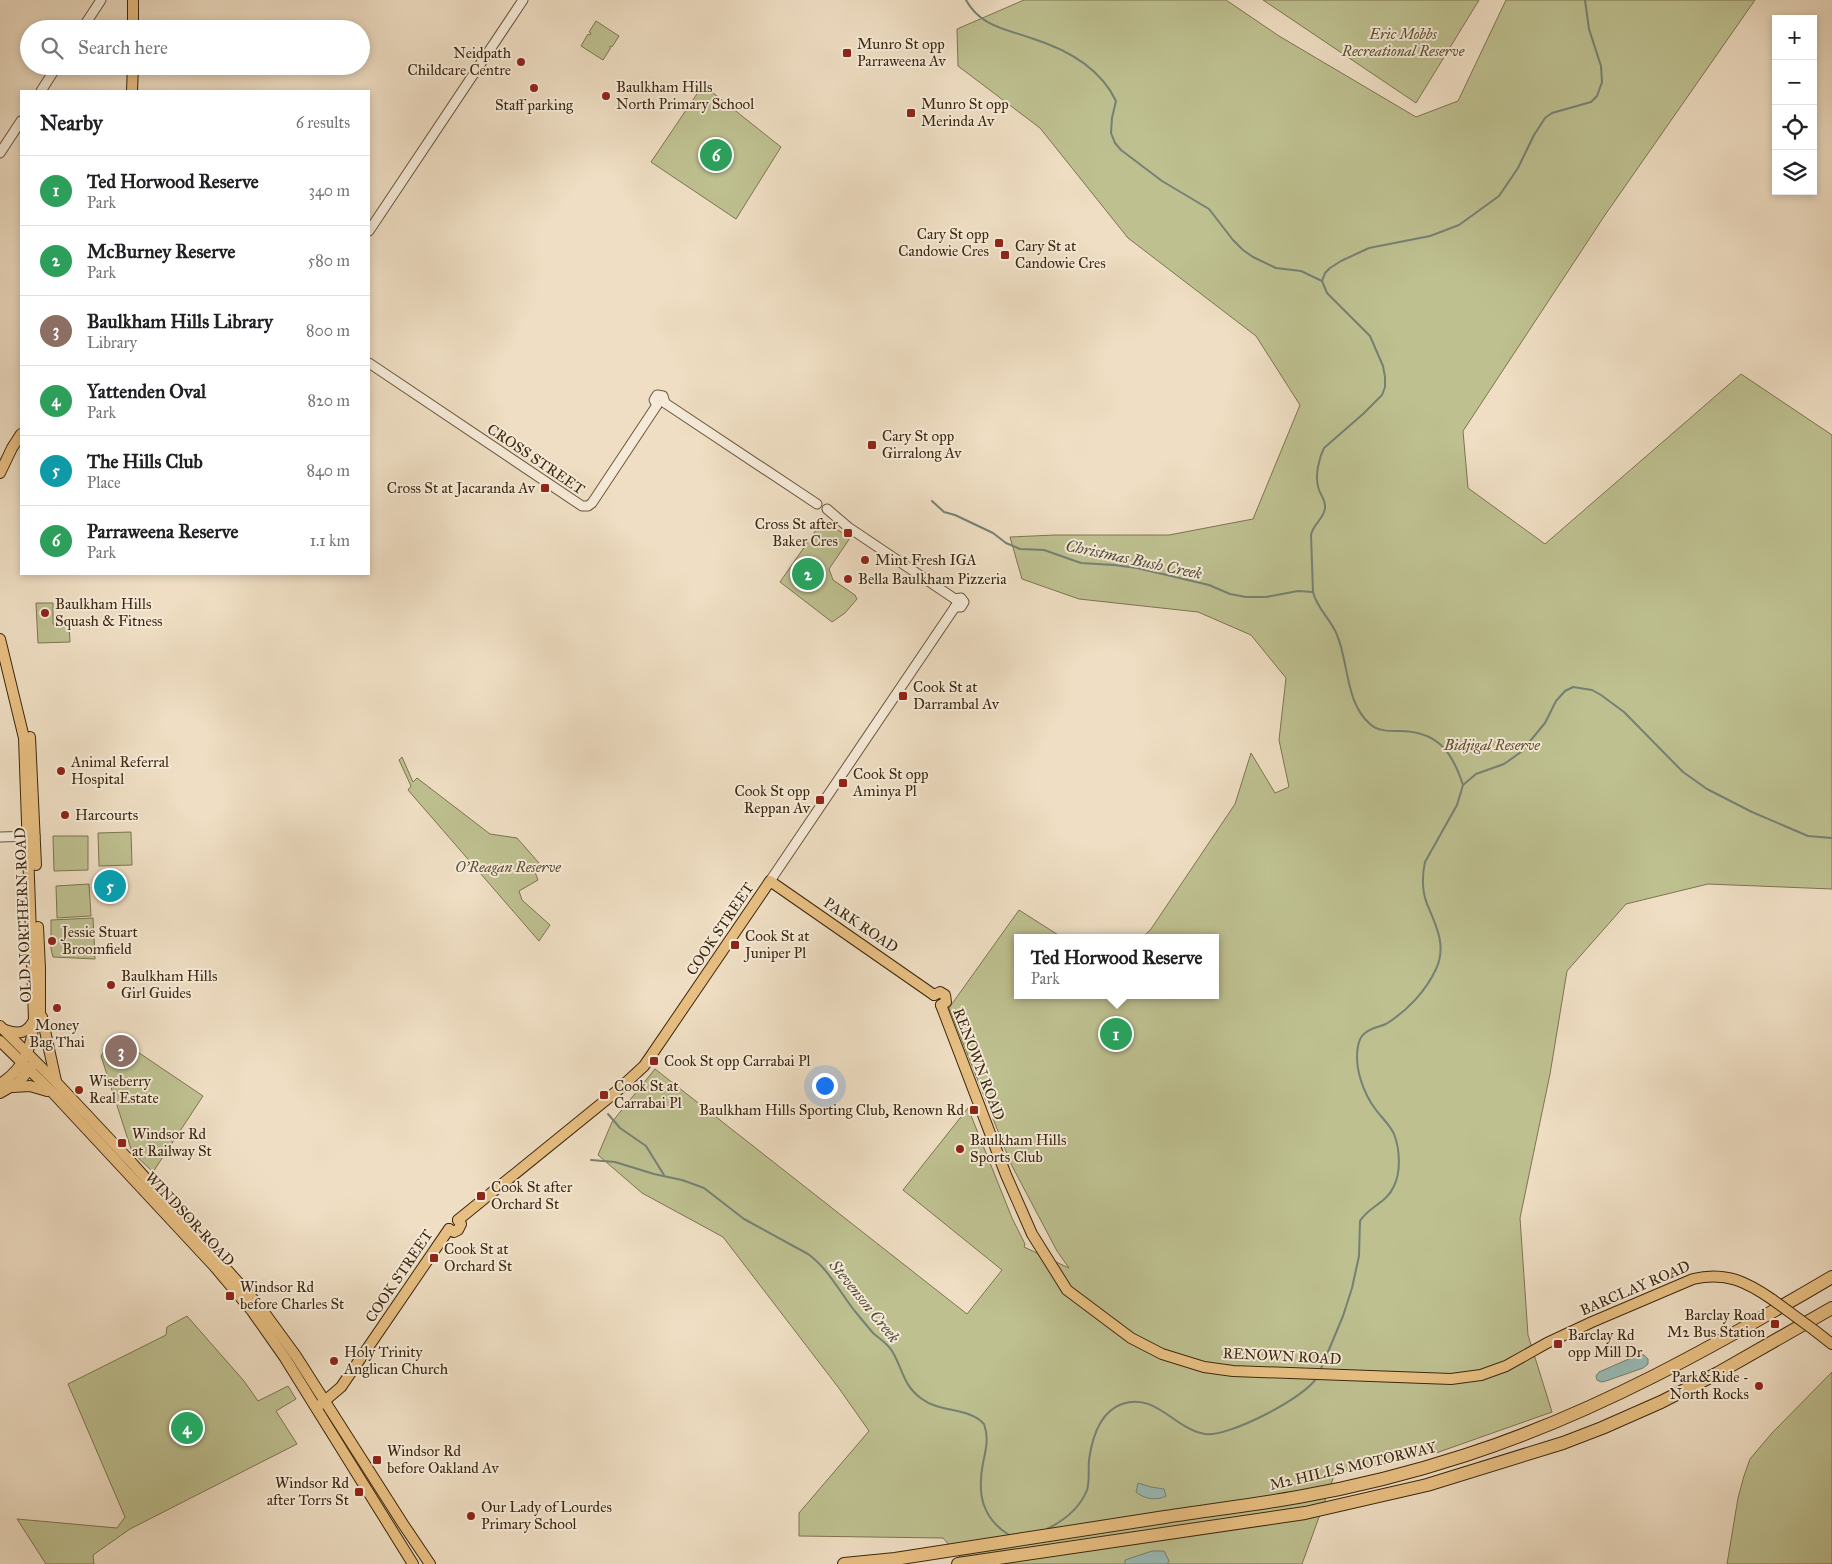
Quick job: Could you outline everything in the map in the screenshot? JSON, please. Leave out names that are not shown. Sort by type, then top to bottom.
[{"type":"highway","name":"M2 HILLS MOTORWAY","points":[[844,1564],[895,1559],[1306,1496],[1383,1479],[1483,1449],[1539,1428],[1643,1382],[1728,1338],[1832,1277]]},
{"type":"highway","points":[[961,1564],[1341,1506],[1427,1485],[1563,1443],[1661,1402],[1710,1377],[1832,1308]]},
{"type":"main road","points":[[133,0],[133,20]]},
{"type":"main road","points":[[132,90],[133,75]]},
{"type":"main road","points":[[0,473],[20,436]]},
{"type":"main road","name":"OLD NORTHERN ROAD","points":[[0,638],[8,670],[14,677],[30,732],[38,1015],[31,1057],[26,1067]]},
{"type":"main road","name":"PARK ROAD","points":[[770,881],[934,994]]},
{"type":"main road","name":"COOK STREET","points":[[315,1407],[341,1387],[449,1229],[450,1220],[458,1220],[618,1091],[644,1066],[770,881]]},
{"type":"main road","name":"RENOWN ROAD","points":[[934,994],[933,1001],[936,1005],[941,1005],[1028,1226],[1067,1290],[1131,1338],[1162,1354],[1204,1367],[1254,1372],[1451,1379],[1481,1375],[1506,1366],[1526,1355]]},
{"type":"main road","points":[[2,1028],[18,1034],[29,1028],[38,1015]]},
{"type":"main road","points":[[38,1015],[56,1082]]},
{"type":"main road","name":"WINDSOR ROAD","points":[[2,1028],[56,1082],[144,1176],[246,1290],[296,1356],[402,1524],[430,1564]]},
{"type":"main road","name":"WINDSOR ROAD","points":[[0,1041],[53,1093],[220,1272],[268,1332],[413,1564]]},
{"type":"main road","points":[[0,1084],[14,1073],[26,1067]]},
{"type":"main road","points":[[11,1088],[26,1067]]},
{"type":"main road","points":[[0,1093],[11,1088],[30,1086],[53,1093]]},
{"type":"main road","name":"BARCLAY ROAD","points":[[1526,1355],[1592,1322],[1684,1281],[1702,1276],[1721,1276],[1737,1279],[1753,1286],[1832,1344]]},
{"type":"street","points":[[88,20],[101,0]]},
{"type":"street","points":[[370,230],[523,0]]},
{"type":"street","points":[[42,90],[51,75]]},
{"type":"street","points":[[0,153],[20,123]]},
{"type":"street","name":"CROSS STREET","points":[[370,364],[566,496],[584,506],[592,503],[661,404],[817,504],[820,512],[827,509],[843,523],[955,603]]},
{"type":"street","name":"COOK STREET","points":[[770,881],[955,603]]},
{"type":"street","points":[[0,837],[32,836]]},
{"type":"green space","name":"Bidjigal Reserve","points":[[1024,0],[1226,0],[1279,36],[1416,117],[1458,101],[1506,0],[1755,0],[1605,215],[1463,431],[1468,488],[1545,544],[1741,374],[1832,435],[1832,889],[1708,884],[1626,904],[1567,971],[1550,1074],[1520,1218],[1528,1335],[1552,1412],[1436,1453],[1335,1473],[1302,1564],[966,1564],[943,1538],[799,1536],[799,1513],[869,1431],[838,1387],[723,1237],[642,1193],[598,1155],[612,1122],[655,1069],[967,1314],[1002,1270],[903,1190],[968,1108],[1012,1218],[1025,1244],[1024,1247],[1069,1268],[1057,1251],[1011,1164],[949,1008],[1019,910],[1057,934],[1014,934],[1014,999],[1219,999],[1219,934],[1146,934],[1235,804],[1251,753],[1275,793],[1289,787],[1279,740],[1286,678],[1251,635],[1198,612],[1079,599],[1022,579],[1010,537],[1169,535],[1253,519],[1300,405],[1256,336],[1128,238],[1040,128],[958,66],[957,29]]},
{"type":"green space","name":"Eric Mobbs Recreational Reserve","points":[[1263,0],[1479,0],[1416,103]]},
{"type":"green space","points":[[596,21],[619,36],[612,47],[610,46],[603,60],[581,46],[588,34],[590,35],[591,33],[589,32]]},
{"type":"green space","points":[[703,85],[781,147],[736,219],[651,162]]},
{"type":"green space","points":[[823,520],[850,538],[829,569],[833,580],[855,595],[857,599],[845,613],[832,622],[780,582]]},
{"type":"green space","name":"Baulkham Hills Squash & Fitness","points":[[36,603],[53,603],[53,624],[69,624],[70,642],[38,643]]},
{"type":"green space","name":"O'Reagan Reserve","points":[[402,757],[413,782],[417,778],[490,834],[517,838],[539,863],[535,872],[538,880],[519,891],[522,900],[550,925],[539,941],[408,790],[411,786],[399,760]]},
{"type":"green space","points":[[131,832],[132,865],[99,866],[98,833]]},
{"type":"green space","points":[[53,836],[88,836],[88,870],[54,871]]},
{"type":"green space","points":[[89,884],[91,916],[57,918],[56,886]]},
{"type":"green space","points":[[93,918],[95,959],[53,957],[51,949],[51,920]]},
{"type":"green space","points":[[114,1036],[203,1096],[153,1172],[132,1152],[101,1056]]},
{"type":"green space","points":[[187,1316],[244,1381],[258,1401],[288,1386],[296,1399],[276,1411],[297,1444],[130,1529],[93,1555],[94,1564],[46,1564],[17,1519],[117,1528],[125,1517],[68,1384],[166,1335],[167,1327]]},
{"type":"green space","points":[[1832,1372],[1832,1564],[1727,1564],[1738,1498],[1750,1459],[1772,1433]]},
{"type":"water","points":[[1638,1355],[1644,1355],[1648,1359],[1648,1364],[1643,1368],[1606,1381],[1601,1382],[1597,1380],[1596,1376],[1599,1372]]},
{"type":"water","points":[[1138,1483],[1164,1489],[1166,1496],[1155,1499],[1143,1496],[1136,1492]]},
{"type":"water","points":[[1152,1551],[1164,1551],[1169,1561],[1167,1564],[1125,1564],[1125,1560]]},
{"type":"waterway","points":[[966,0],[978,16],[986,21],[1057,48],[1081,61],[1101,78],[1116,101],[1111,133],[1115,143],[1121,150],[1162,181],[1209,209],[1243,250],[1276,268],[1301,271],[1322,281]]},
{"type":"waterway","points":[[1463,785],[1454,762],[1441,745],[1433,739],[1412,732],[1380,729],[1370,724],[1362,715],[1352,694],[1337,635],[1313,592],[1311,535],[1325,508],[1317,482],[1317,472],[1324,448],[1363,414],[1382,395],[1385,387],[1383,366],[1370,336],[1327,293],[1322,281],[1325,273],[1330,268],[1369,248],[1430,236],[1459,225],[1499,196],[1518,168],[1534,135],[1545,118],[1552,113],[1591,102],[1597,96],[1602,82],[1601,66],[1589,29],[1585,0]]},
{"type":"waterway","name":"Christmas Bush Creek","points":[[932,501],[944,512],[955,515],[993,533],[1006,543],[1020,549],[1044,550],[1081,563],[1137,568],[1209,585],[1230,594],[1246,597],[1266,597],[1298,591],[1313,592]]},
{"type":"waterway","points":[[1320,1371],[1343,1316],[1352,1288],[1359,1256],[1360,1221],[1363,1216],[1391,1192],[1399,1167],[1394,1134],[1371,1103],[1361,1080],[1357,1062],[1358,1044],[1365,1033],[1386,1024],[1408,1007],[1427,985],[1436,969],[1439,960],[1440,944],[1437,928],[1424,894],[1424,867],[1457,805],[1463,785],[1476,774],[1504,764],[1521,752],[1545,723],[1556,701],[1565,691],[1573,687],[1592,690],[1624,712],[1683,772],[1707,789],[1752,812],[1808,836],[1832,838]]},
{"type":"waterway","points":[[608,1114],[620,1128],[646,1146],[664,1175]]},
{"type":"waterway","name":"Stevenson Creek","points":[[591,1160],[615,1162],[682,1180],[704,1188],[744,1219],[816,1260],[873,1333],[890,1348],[907,1383],[916,1394],[929,1403],[971,1415],[984,1424],[987,1439],[981,1474],[981,1495],[987,1513],[1009,1535]]},
{"type":"waterway","points":[[1047,1529],[1070,1513],[1084,1497],[1088,1486],[1092,1443],[1103,1419],[1114,1408],[1122,1404],[1134,1402],[1145,1403],[1194,1431],[1216,1434],[1266,1415],[1298,1395],[1317,1377]]},
{"type":"place","name":"Munro St opp Parraweena Av","points":[[847,53]]},
{"type":"place","name":"Neidpath Childcare Centre","points":[[521,62]]},
{"type":"place","name":"Staff parking","points":[[534,88]]},
{"type":"place","name":"Baulkham Hills North Primary School","points":[[606,96]]},
{"type":"place","name":"Munro St opp Merinda Av","points":[[911,113]]},
{"type":"place","name":"Parraweena Reserve","points":[[716,155]]},
{"type":"place","name":"Cary St opp Candowie Cres","points":[[999,243]]},
{"type":"place","name":"Cary St at Candowie Cres","points":[[1005,255]]},
{"type":"place","name":"Cary St opp Girralong Av","points":[[872,445]]},
{"type":"place","name":"Cross St at Jacaranda Av","points":[[545,488]]},
{"type":"place","name":"Cross St after Baker Cres","points":[[848,533]]},
{"type":"place","name":"Mint Fresh IGA","points":[[865,560]]},
{"type":"place","name":"McBurney Reserve","points":[[808,574]]},
{"type":"place","name":"Bella Baulkham Pizzeria","points":[[848,579]]},
{"type":"place","name":"Baulkham Hills Squash & Fitness","points":[[45,613]]},
{"type":"place","name":"Cook St at Darrambal Av","points":[[903,696]]},
{"type":"place","name":"Animal Referral Hospital","points":[[61,771]]},
{"type":"place","name":"Cook St opp Aminya Pl","points":[[843,783]]},
{"type":"place","name":"Cook St opp Reppan Av","points":[[820,800]]},
{"type":"place","name":"Harcourts","points":[[65,815]]},
{"type":"place","name":"The Hills Club","points":[[110,886]]},
{"type":"place","name":"Jessie Stuart Broomfield","points":[[52,941]]},
{"type":"place","name":"Cook St at Juniper Pl","points":[[735,945]]},
{"type":"place","name":"Baulkham Hills Girl Guides","points":[[111,985]]},
{"type":"place","name":"Money Bag Thai","points":[[57,1008]]},
{"type":"place","name":"Ted Horwood Reserve","points":[[1116,1034]]},
{"type":"place","name":"Baulkham Hills Library","points":[[121,1051]]},
{"type":"place","name":"Cook St opp Carrabai Pl","points":[[654,1061]]},
{"type":"place","name":"Wiseberry Real Estate","points":[[79,1090]]},
{"type":"place","name":"Cook St at Carrabai Pl","points":[[604,1095]]},
{"type":"place","name":"Baulkham Hills Sporting Club, Renown Rd","points":[[974,1110]]},
{"type":"place","name":"Windsor Rd at Railway St","points":[[122,1143]]},
{"type":"place","name":"Baulkham Hills Sports Club","points":[[960,1149]]},
{"type":"place","name":"Cook St after Orchard St","points":[[481,1196]]},
{"type":"place","name":"Cook St at Orchard St","points":[[434,1258]]},
{"type":"place","name":"Windsor Rd before Charles St","points":[[230,1296]]},
{"type":"place","name":"Barclay Road M2 Bus Station","points":[[1775,1324]]},
{"type":"place","name":"Barclay Rd opp Mill Dr","points":[[1558,1344]]},
{"type":"place","name":"Holy Trinity Anglican Church","points":[[334,1361]]},
{"type":"place","name":"Park&Ride - North Rocks","points":[[1759,1386]]},
{"type":"place","name":"Yattenden Oval","points":[[187,1428]]},
{"type":"place","name":"Windsor Rd before Oakland Av","points":[[377,1460]]},
{"type":"place","name":"Windsor Rd after Torrs St","points":[[359,1492]]},
{"type":"place","name":"Our Lady of Lourdes Primary School","points":[[471,1516]]}]
